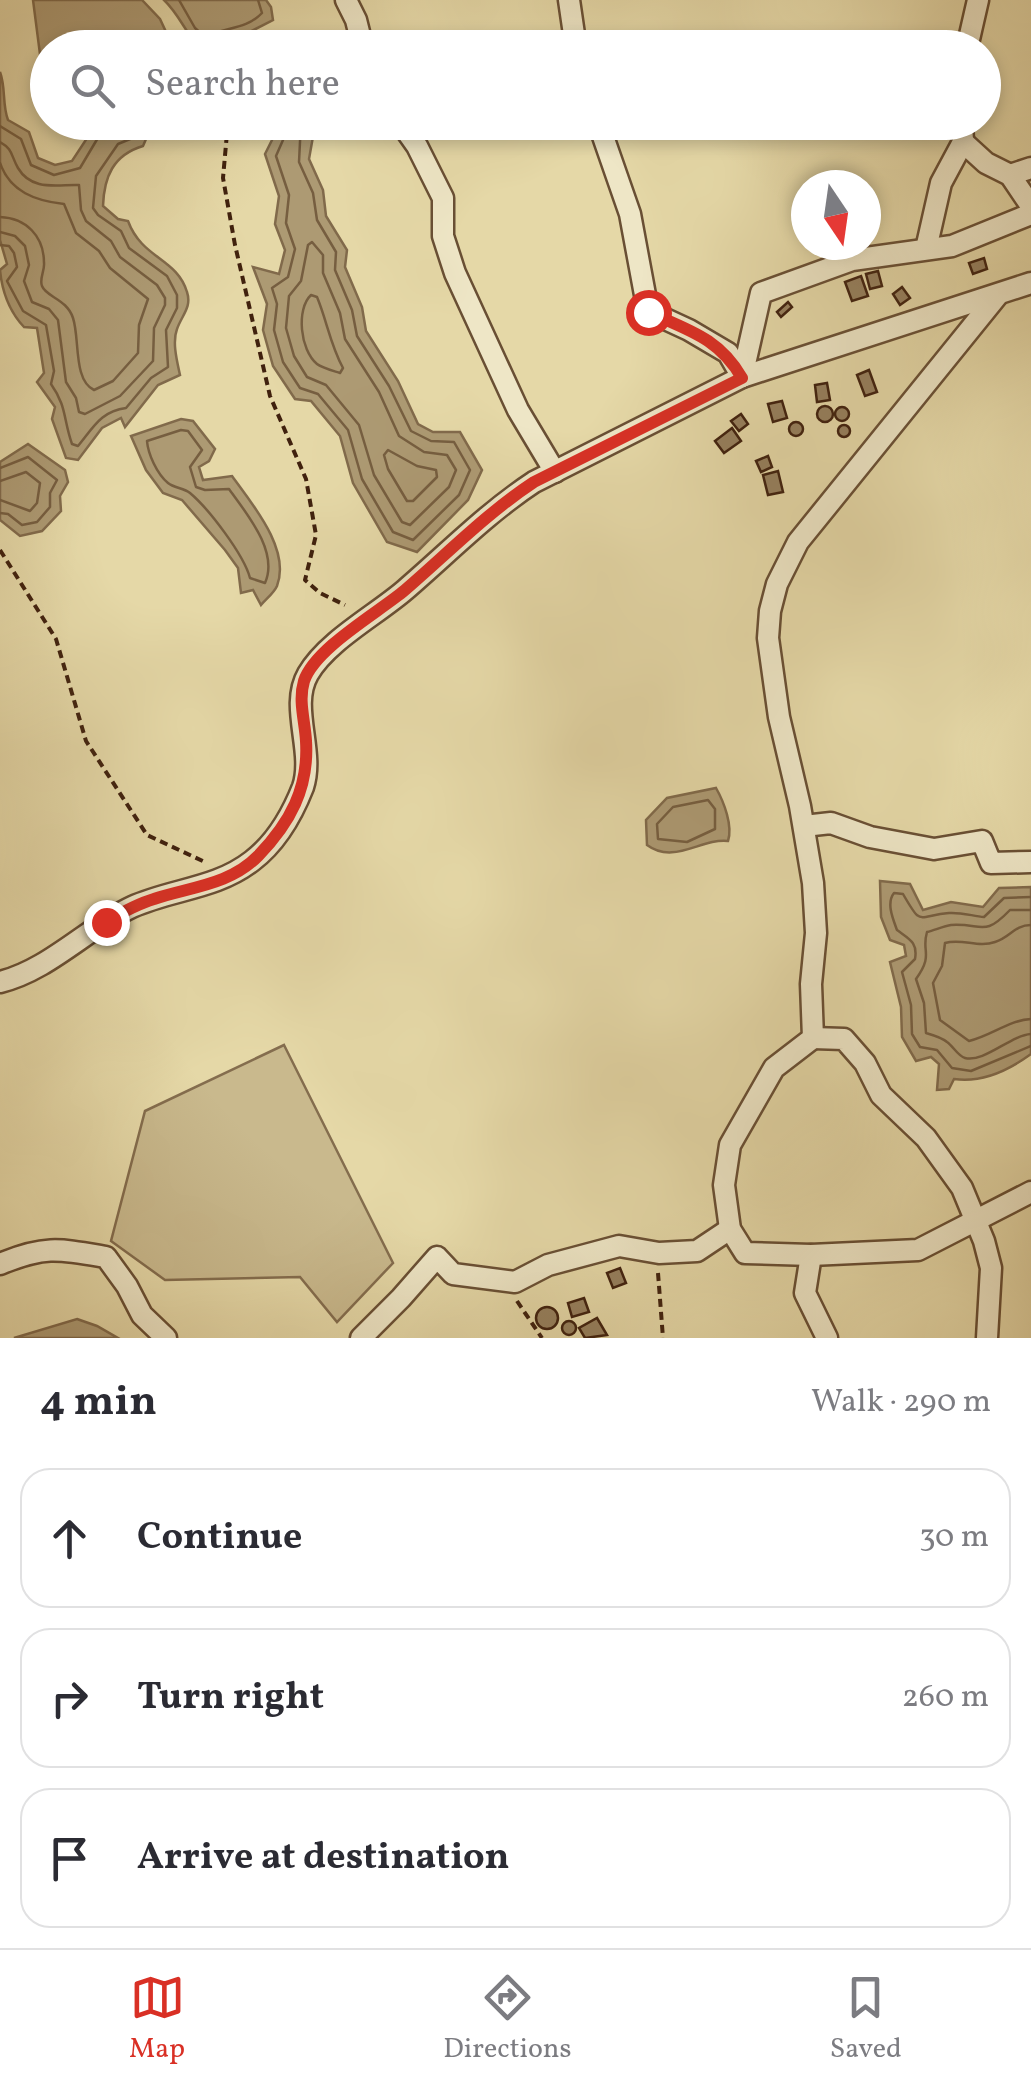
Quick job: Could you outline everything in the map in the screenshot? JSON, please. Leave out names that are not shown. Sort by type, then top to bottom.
[{"type":"street","points":[[346,0],[358,30]]},
{"type":"street","points":[[569,0],[573,30]]},
{"type":"street","points":[[971,30],[978,0]]},
{"type":"street","points":[[413,140],[443,198],[443,236],[455,273],[518,410],[555,472]]},
{"type":"street","points":[[604,140],[630,214],[648,312],[690,330],[728,353],[742,378]]},
{"type":"street","points":[[926,249],[941,183],[959,140]]},
{"type":"street","points":[[968,140],[986,163],[1010,175],[1031,206]]},
{"type":"street","points":[[1010,175],[1031,168]]},
{"type":"street","points":[[742,378],[760,292],[852,260],[952,246],[1031,214]]},
{"type":"street","points":[[0,982],[27,972],[130,908],[206,886],[255,859],[290,819],[305,780],[306,740],[301,704],[305,679],[318,659],[404,592],[502,503],[555,472],[742,378],[1031,283]]},
{"type":"street","points":[[814,1038],[814,882],[779,717],[768,638],[770,612],[777,584],[798,542],[997,296]]},
{"type":"street","points":[[804,826],[831,823],[870,837],[934,849],[982,842],[991,863],[1031,862]]},
{"type":"street","points":[[987,1338],[991,1268],[984,1241],[974,1221],[962,1188],[926,1138],[880,1096],[865,1063],[844,1039],[814,1038],[774,1068],[730,1145],[724,1186],[730,1229],[745,1253],[810,1255],[918,1250],[974,1221],[1031,1192]]},
{"type":"street","points":[[361,1338],[437,1256],[453,1274],[515,1282],[548,1265],[619,1246],[659,1253],[697,1251],[730,1229]]},
{"type":"street","points":[[0,1264],[30,1251],[57,1249],[106,1257],[142,1316],[166,1338]]},
{"type":"street","points":[[810,1255],[805,1292],[827,1338]]},
{"type":"path","points":[[226,140],[223,178],[270,396],[306,479],[316,535],[305,580],[320,593],[348,606]]},
{"type":"path","points":[[0,550],[56,639],[86,742],[147,836],[232,875]]},
{"type":"path","points":[[659,1253],[663,1338]]},
{"type":"path","points":[[515,1282],[518,1306],[542,1338]]},
{"type":"shaded area","points":[[284,1045],[393,1263],[337,1322],[300,1277],[165,1280],[111,1241],[145,1111]]},
{"type":"water","points":[[33,0],[142,0],[165,30],[37,30]]},
{"type":"water","points":[[164,0],[266,0],[273,20],[253,30],[187,30]]},
{"type":"water","points":[[0,72],[8,120],[29,132],[38,158],[55,165],[72,161],[86,140],[146,140],[112,168],[103,206],[118,219],[128,221],[142,243],[182,281],[188,297],[175,340],[180,375],[158,385],[125,427],[121,418],[102,428],[78,460],[66,458],[52,419],[55,407],[37,382],[44,373],[37,328],[24,327],[19,321],[2,286],[0,270],[7,264],[0,240]]},
{"type":"water","points":[[272,140],[312,140],[309,159],[323,190],[326,216],[347,250],[345,267],[362,307],[366,331],[398,381],[418,424],[433,432],[460,432],[482,470],[468,500],[417,552],[387,542],[353,483],[340,436],[311,401],[295,399],[273,366],[263,330],[267,304],[253,267],[279,274],[285,250],[275,224],[279,196],[265,154]]},
{"type":"water","points":[[181,419],[193,421],[215,449],[209,461],[199,467],[203,480],[232,476],[274,542],[280,572],[277,586],[261,605],[253,590],[241,593],[238,568],[182,500],[163,493],[146,470],[131,436]]},
{"type":"water","points":[[28,444],[65,470],[68,482],[60,496],[61,511],[42,531],[20,536],[0,520],[0,462]]},
{"type":"water","points":[[716,788],[729,821],[728,841],[677,852],[647,845],[646,820],[667,798]]},
{"type":"water","points":[[880,881],[910,884],[923,910],[951,902],[983,907],[999,888],[1031,887],[1031,1054],[994,1074],[954,1079],[949,1089],[937,1090],[939,1064],[931,1057],[916,1061],[902,1037],[901,1007],[890,962],[906,956],[904,945],[890,940],[881,917]]},
{"type":"water","points":[[77,1319],[118,1338],[14,1338]]},
{"type":"building","points":[[984,258],[987,269],[973,274],[969,263]]},
{"type":"building","points":[[878,271],[882,286],[870,289],[866,274]]},
{"type":"building","points":[[861,276],[868,296],[852,301],[845,282]]},
{"type":"building","points":[[902,287],[910,298],[900,305],[893,294]]},
{"type":"building","points":[[788,302],[792,307],[781,317],[777,312]]},
{"type":"building","points":[[869,370],[877,392],[865,396],[857,375]]},
{"type":"building","points":[[827,383],[830,400],[817,402],[815,385]]},
{"type":"building","points":[[782,401],[787,418],[773,422],[768,404]]},
{"type":"building","points":[[825,406],[833,414],[825,422],[817,414]]},
{"type":"building","points":[[842,407],[849,414],[842,421],[835,414]]},
{"type":"building","points":[[741,414],[748,424],[739,431],[731,421]]},
{"type":"building","points":[[796,422],[803,429],[796,436],[789,429]]},
{"type":"building","points":[[844,425],[850,431],[844,437],[838,431]]},
{"type":"building","points":[[732,428],[741,441],[724,453],[715,441]]},
{"type":"building","points":[[768,456],[772,467],[761,472],[756,461]]},
{"type":"building","points":[[778,471],[783,492],[768,495],[763,475]]},
{"type":"building","points":[[620,1268],[626,1283],[613,1288],[607,1273]]},
{"type":"building","points":[[584,1298],[589,1312],[572,1317],[568,1303]]},
{"type":"building","points":[[547,1307],[555,1310],[555,1326],[547,1329],[539,1326],[536,1318],[539,1310]]},
{"type":"building","points":[[597,1318],[607,1335],[585,1338],[579,1328]]},
{"type":"building","points":[[569,1321],[576,1328],[569,1335],[562,1328]]},
{"type":"route","points":[[106,922],[154,898],[206,886],[232,875],[255,859],[290,819],[305,780],[306,740],[301,704],[305,679],[318,659],[404,592],[502,503],[534,482],[742,378],[728,353],[690,330],[648,312]]}]
